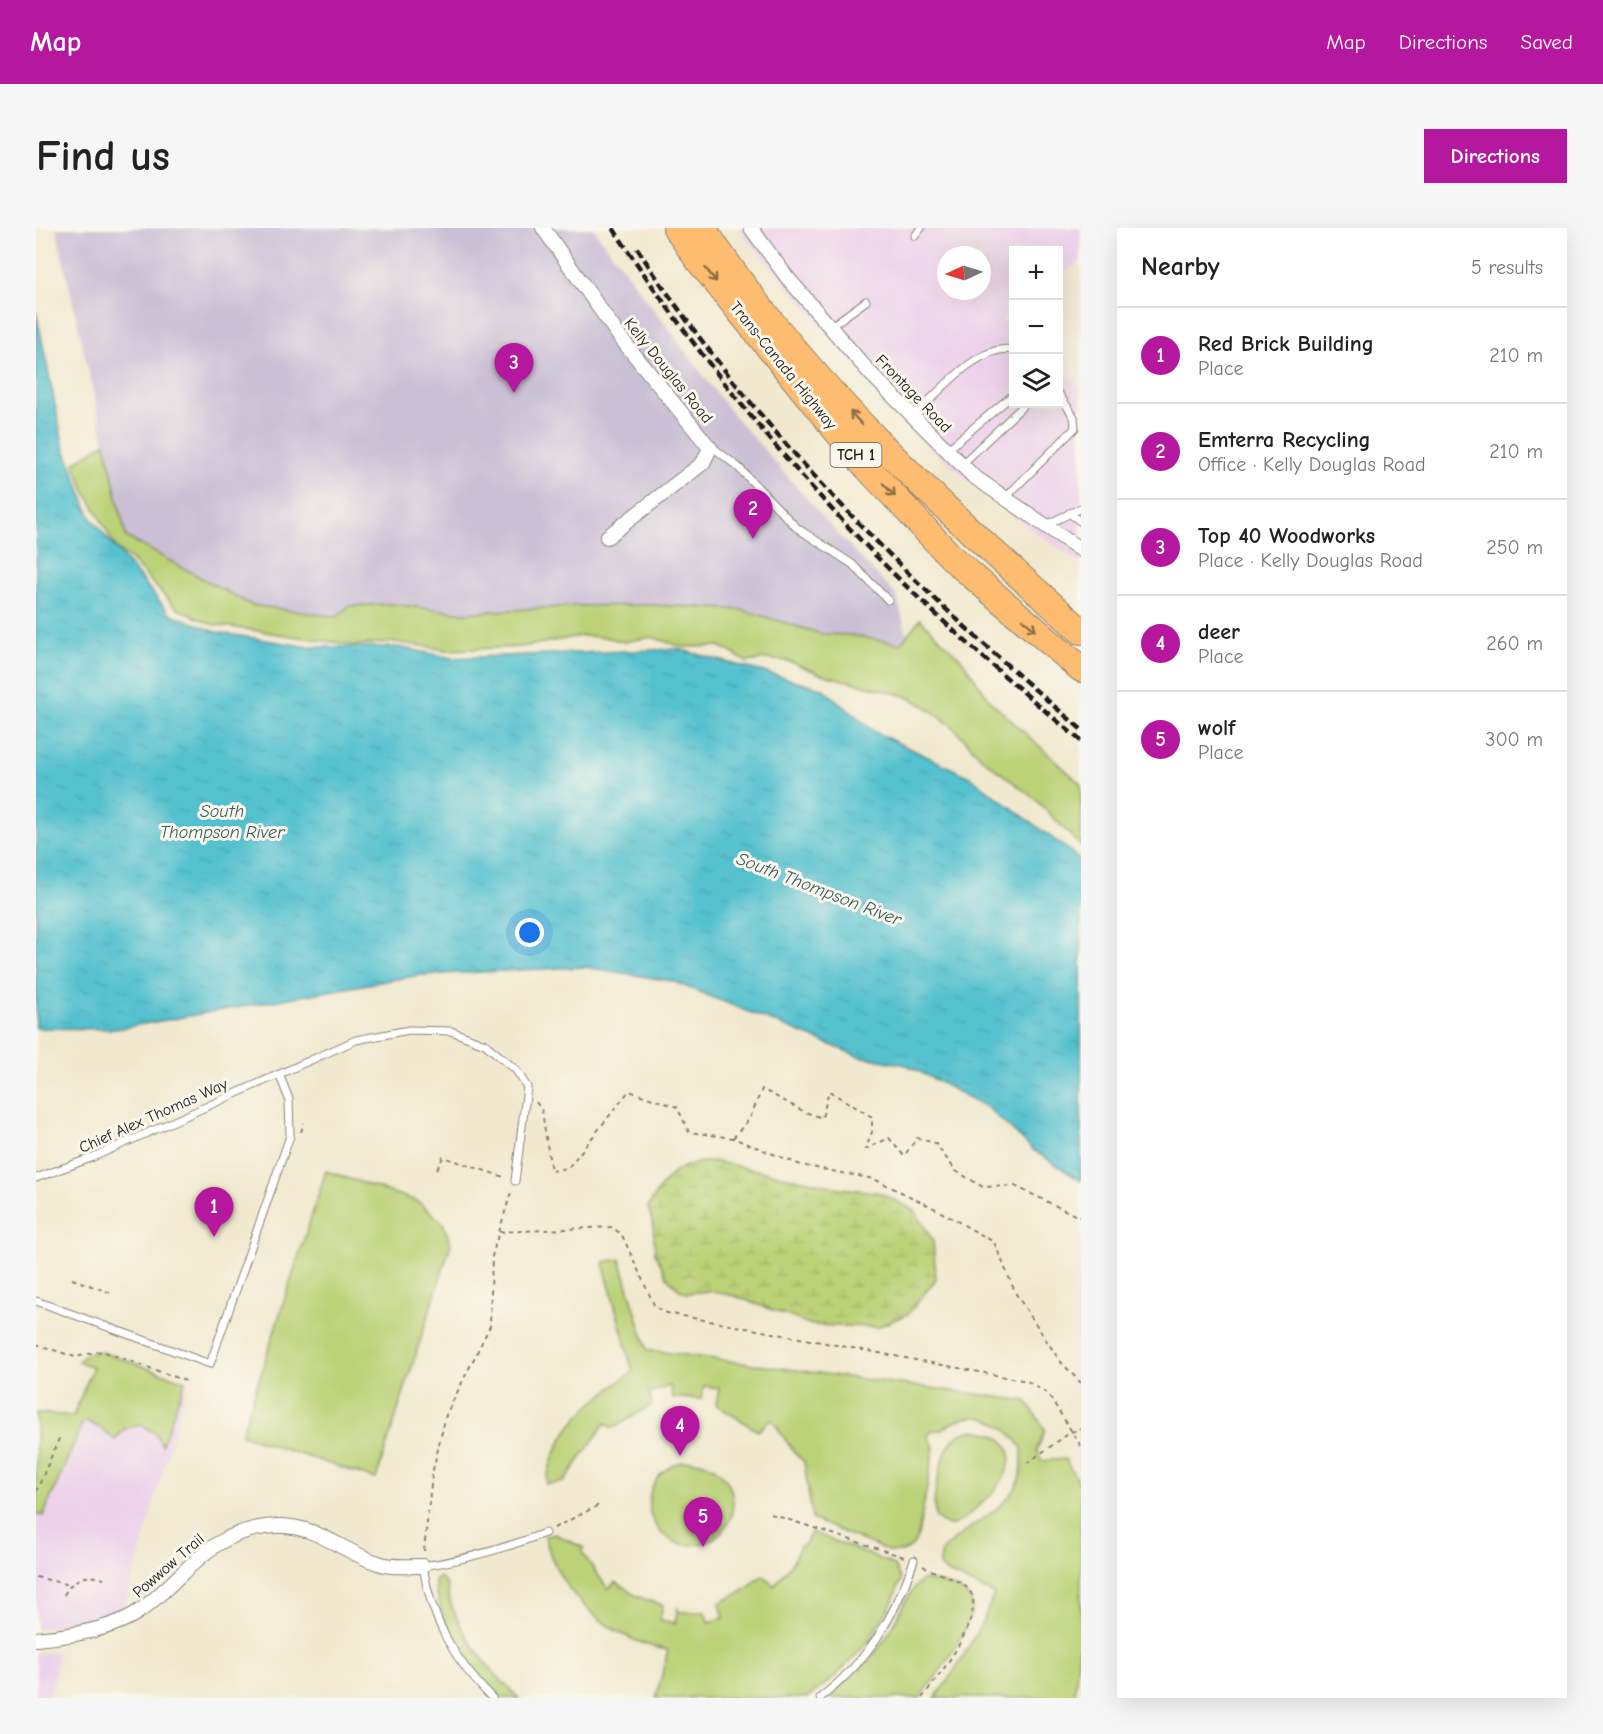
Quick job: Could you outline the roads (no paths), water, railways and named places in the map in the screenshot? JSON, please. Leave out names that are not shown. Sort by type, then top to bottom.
[{"type":"highway","name":"Trans-Canada Highway","points":[[676,228],[699,261],[861,461],[954,560],[1076,661]]},
{"type":"highway","name":"Trans-Canada Highway","points":[[703,228],[723,258],[801,356],[887,453],[958,522],[1081,631]]},
{"type":"highway","points":[[958,522],[1041,586],[1081,612]]},
{"type":"street","name":"Kelly Douglas Road","points":[[543,228],[619,336],[708,444],[710,452],[703,463],[607,537]]},
{"type":"street","name":"Frontage Road","points":[[751,228],[786,276],[870,373],[961,465],[973,476],[1081,550]]},
{"type":"street","name":"Powwow Trail","points":[[36,1639],[87,1632],[140,1612],[207,1549],[236,1535],[277,1526],[317,1532],[363,1558],[382,1565],[423,1566]]},
{"type":"lane","points":[[915,236],[921,228]]},
{"type":"lane","points":[[830,327],[866,301]]},
{"type":"lane","points":[[913,416],[956,376],[988,352],[1009,350]]},
{"type":"lane","points":[[947,450],[1009,398]]},
{"type":"lane","points":[[1007,499],[1012,490],[1075,428],[1074,417],[1063,400]]},
{"type":"lane","points":[[961,465],[1021,408]]},
{"type":"lane","points":[[708,444],[738,467],[797,528],[852,564],[888,600]]},
{"type":"lane","points":[[1045,525],[1081,508]]},
{"type":"lane","points":[[1069,513],[1081,522]]},
{"type":"lane","name":"Chief Alex Thomas Way","points":[[36,1178],[91,1158],[356,1040],[409,1030],[451,1031],[485,1044],[516,1070],[527,1087],[515,1180]]},
{"type":"lane","points":[[36,1301],[210,1364],[290,1136],[289,1100],[279,1074]]},
{"type":"lane","points":[[492,1698],[460,1662],[443,1635],[429,1598],[423,1566],[454,1562],[482,1552],[517,1544],[545,1533]]},
{"type":"lane","points":[[820,1698],[856,1667],[882,1634],[903,1592],[914,1560]]},
{"type":"water","name":"South Thompson River","points":[[36,311],[63,444],[91,518],[169,613],[216,632],[309,647],[398,647],[452,658],[678,649],[822,688],[875,732],[970,777],[1070,851],[1081,862],[1081,1181],[1033,1150],[987,1107],[907,1065],[858,1056],[672,981],[585,967],[419,975],[116,1029],[36,1028]]},
{"type":"railway","points":[[613,228],[705,358],[772,441],[842,521],[953,630],[1081,741]]},
{"type":"railway","points":[[637,248],[684,316],[734,381],[841,505],[958,620],[1081,729]]},
{"type":"place","name":"Top 40 Woodworks","points":[[514,393]]},
{"type":"place","name":"Emterra Recycling","points":[[753,539]]},
{"type":"place","name":"Red Brick Building","points":[[214,1237]]},
{"type":"place","name":"deer","points":[[680,1456]]},
{"type":"place","name":"wolf","points":[[703,1547]]}]
